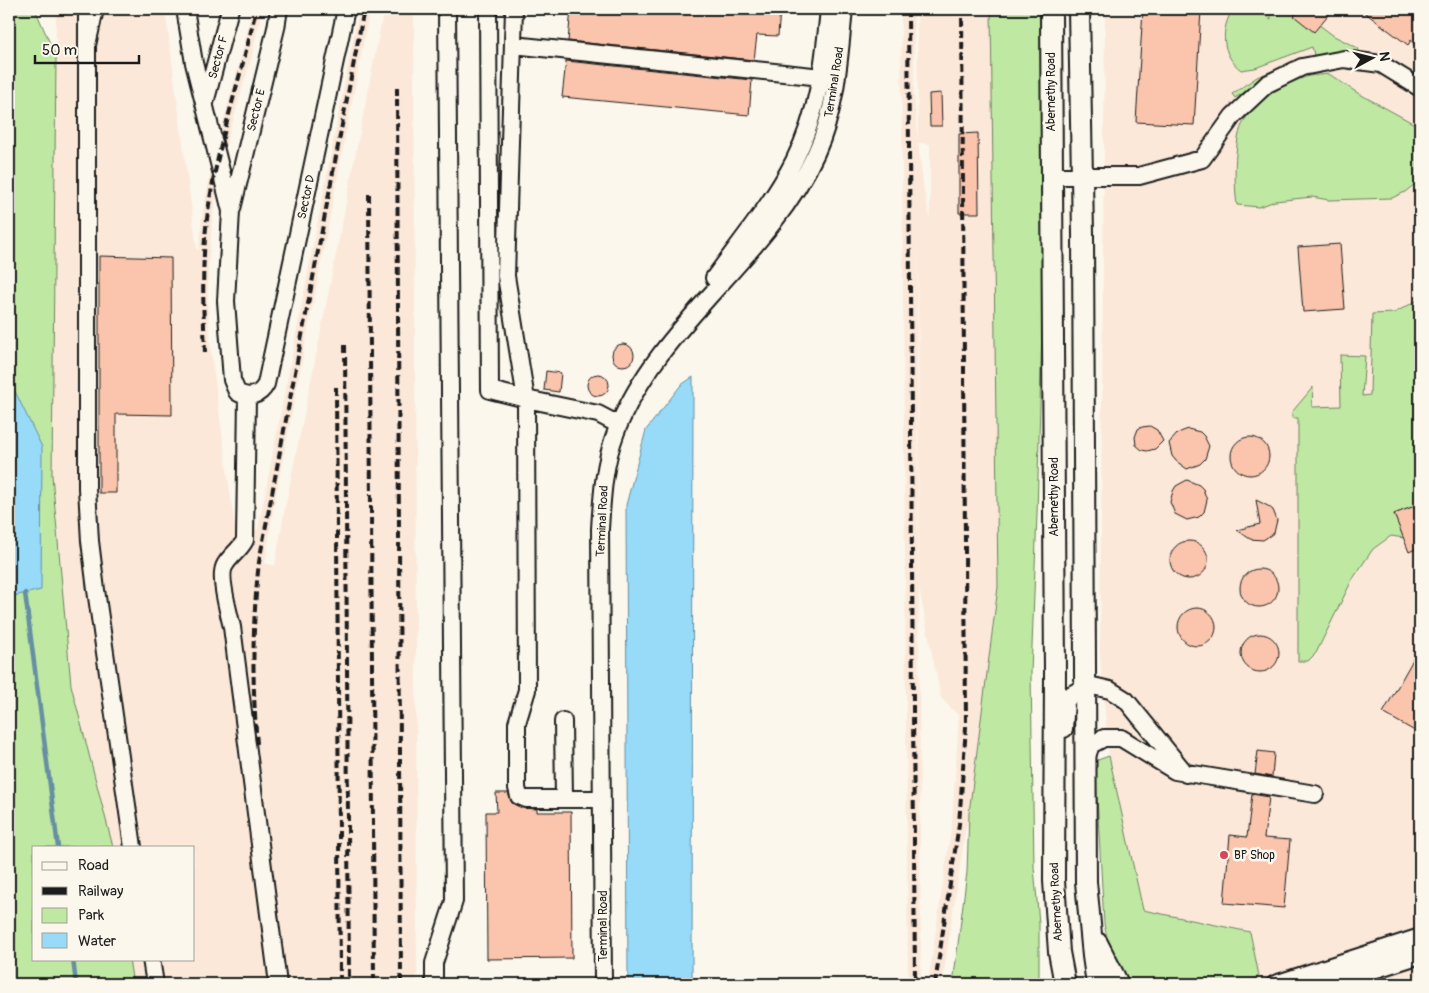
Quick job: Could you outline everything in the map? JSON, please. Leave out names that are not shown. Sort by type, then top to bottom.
[{"type":"main road","name":"Abernethy Road","points":[[1051,9],[1055,653],[1053,838],[1059,952],[1065,984]]},
{"type":"main road","points":[[1079,9],[1082,176],[1085,763],[1088,910],[1097,984]]},
{"type":"main road","points":[[1088,910],[1092,933],[1118,984]]},
{"type":"main road","points":[[1323,984],[1420,953]]},
{"type":"street","points":[[87,9],[87,488],[90,541],[133,846]]},
{"type":"street","points":[[87,45],[95,9]]},
{"type":"street","points":[[186,9],[194,63],[231,211],[226,301],[232,380],[237,392],[247,396],[245,540],[242,546],[223,566],[222,576],[232,627],[278,984]]},
{"type":"street","name":"Sector F","points":[[204,106],[230,9]]},
{"type":"street","name":"Sector E","points":[[231,211],[279,9]]},
{"type":"street","name":"Sector D","points":[[247,396],[258,393],[266,384],[346,9]]},
{"type":"street","points":[[434,984],[434,963],[454,901],[447,9]]},
{"type":"street","points":[[488,9],[490,390],[598,414],[619,425]]},
{"type":"street","points":[[514,9],[506,276],[526,399],[527,690],[517,723],[517,788],[520,796],[526,800],[602,799]]},
{"type":"street","points":[[659,355],[794,162],[808,129],[822,77],[829,9]]},
{"type":"street","name":"Terminal Road","points":[[603,984],[600,529],[602,494],[608,459],[626,407],[642,378],[659,355],[736,268],[794,195],[807,171],[823,136],[835,95],[844,9]]},
{"type":"street","points":[[513,45],[822,77]]},
{"type":"street","points":[[1052,176],[1139,176],[1202,159],[1234,116],[1267,84],[1302,67],[1344,59],[1381,64],[1420,88]]},
{"type":"street","points":[[1053,838],[1064,785],[1066,702],[1070,695],[1085,687],[1101,687],[1118,694],[1126,700],[1186,774]]},
{"type":"street","points":[[563,720],[564,799]]},
{"type":"street","points":[[1085,763],[1091,745],[1104,738],[1114,737],[1129,742],[1165,767],[1175,771],[1315,794]]},
{"type":"street","points":[[1275,984],[1420,938]]},
{"type":"street","points":[[1055,984],[1059,968],[1059,952]]},
{"type":"street","points":[[151,960],[155,984]]},
{"type":"shaded area","points":[[56,9],[165,9],[197,250],[199,250],[202,218],[213,159],[245,43],[251,9],[262,9],[251,59],[227,141],[218,181],[208,269],[211,351],[235,529],[258,530],[359,9],[370,9],[274,505],[265,563],[275,566],[384,9],[414,9],[417,984],[133,984],[129,960],[195,960],[195,846],[113,846],[71,685],[52,475]]},
{"type":"shaded area","points":[[901,9],[914,9],[914,95],[918,142],[917,9],[1028,9],[1031,841],[966,826],[942,984],[928,984],[952,823],[959,716],[941,698],[919,588],[918,234],[917,325],[921,984],[908,984]],"holes":[[[918,143],[930,144],[930,218],[924,191]]]},
{"type":"shaded area","points":[[1105,9],[1420,9],[1420,984],[1242,984],[1259,976],[1250,932],[1143,910],[1110,769],[1100,655]]},
{"type":"green space","points":[[9,9],[35,9],[56,57],[52,475],[71,685],[113,846],[32,846],[32,960],[129,960],[133,984],[9,984]]},
{"type":"green space","points":[[991,9],[1040,9],[1042,328],[1031,673],[1034,867],[1039,923],[1039,984],[953,984],[967,872],[969,813],[998,587]]},
{"type":"green space","points":[[1233,9],[1256,9],[1271,19],[1270,9],[1298,9],[1334,36],[1358,48],[1361,56],[1265,79],[1235,98],[1232,94],[1257,77],[1314,55],[1312,47],[1255,68],[1241,70],[1229,57],[1226,49],[1226,25]]},
{"type":"green space","points":[[1329,74],[1356,92],[1420,127],[1420,180],[1405,192],[1392,198],[1329,200],[1312,197],[1275,201],[1259,207],[1237,205],[1235,176],[1237,142],[1247,116],[1262,101],[1280,88],[1309,76]]},
{"type":"green space","points":[[1420,299],[1420,504],[1394,514],[1404,538],[1391,536],[1373,549],[1352,580],[1316,653],[1308,661],[1298,661],[1298,418],[1292,418],[1292,412],[1313,387],[1312,407],[1341,406],[1340,355],[1365,356],[1362,396],[1370,395],[1372,314],[1394,313]]},
{"type":"green space","points":[[1109,756],[1143,910],[1250,932],[1259,976],[1242,984],[1131,984],[1112,960],[1104,924],[1095,761]]},
{"type":"water","points":[[693,377],[692,984],[628,984],[626,505],[646,430],[681,385]]},
{"type":"water","points":[[9,379],[42,447],[41,590],[9,597]]},
{"type":"building","points":[[571,9],[780,9],[778,36],[757,35],[754,60],[568,41]]},
{"type":"building","points":[[1143,9],[1201,10],[1194,125],[1136,122]]},
{"type":"building","points":[[1300,9],[1333,9],[1314,32],[1294,16]]},
{"type":"building","points":[[1360,9],[1420,9],[1420,53],[1411,40],[1408,45]]},
{"type":"building","points":[[566,61],[752,80],[749,115],[562,97]]},
{"type":"building","points":[[941,93],[942,126],[930,126],[929,94]]},
{"type":"building","points":[[978,133],[979,213],[959,213],[959,134]]},
{"type":"building","points":[[1340,244],[1345,309],[1303,312],[1298,247]]},
{"type":"building","points":[[99,256],[171,258],[172,415],[116,414],[116,493],[99,493]]},
{"type":"building","points":[[623,344],[631,347],[634,355],[631,363],[623,366],[615,363],[612,355],[615,347]]},
{"type":"building","points":[[546,371],[561,373],[559,392],[544,390]]},
{"type":"building","points":[[598,374],[606,377],[609,385],[606,393],[598,396],[590,393],[587,385],[590,377]]},
{"type":"building","points":[[1150,426],[1157,430],[1163,441],[1155,449],[1142,450],[1136,445],[1135,437],[1138,429]]},
{"type":"building","points":[[1188,429],[1200,432],[1209,446],[1205,459],[1200,464],[1187,469],[1172,456],[1169,443],[1178,433]]},
{"type":"building","points":[[1250,437],[1263,443],[1269,456],[1263,469],[1250,475],[1237,469],[1231,456],[1237,443]]},
{"type":"building","points":[[1187,480],[1199,485],[1203,489],[1207,500],[1204,512],[1199,517],[1187,520],[1175,514],[1170,502],[1176,486]]},
{"type":"building","points":[[1256,500],[1273,510],[1277,520],[1274,533],[1263,540],[1250,539],[1237,530],[1260,524]]},
{"type":"building","points":[[1420,504],[1420,547],[1409,552],[1394,514]]},
{"type":"building","points":[[1189,541],[1202,547],[1208,560],[1202,573],[1189,579],[1176,573],[1170,560],[1176,547]]},
{"type":"building","points":[[1259,569],[1272,575],[1278,588],[1272,601],[1259,607],[1246,601],[1240,588],[1246,575]]},
{"type":"building","points":[[1197,608],[1210,614],[1216,627],[1210,640],[1197,646],[1184,640],[1178,627],[1184,614]]},
{"type":"building","points":[[1260,634],[1273,640],[1279,653],[1273,666],[1260,672],[1247,666],[1241,653],[1247,640]]},
{"type":"building","points":[[1420,647],[1420,734],[1383,713]]},
{"type":"building","points":[[1258,751],[1274,753],[1272,777],[1255,774]]},
{"type":"building","points":[[496,793],[508,793],[512,803],[522,808],[537,809],[537,812],[571,812],[572,958],[487,959],[486,812],[497,812]]},
{"type":"building","points":[[1252,794],[1269,797],[1264,838],[1290,840],[1284,908],[1224,903],[1230,835],[1247,837]]},
{"type":"waterway","points":[[25,593],[58,846]]},
{"type":"waterway","points":[[73,960],[76,984]]},
{"type":"railway","points":[[205,353],[203,298],[206,223],[213,180],[256,9]]},
{"type":"railway","points":[[257,744],[253,653],[259,562],[364,9]]},
{"type":"railway","points":[[908,9],[915,984]]},
{"type":"railway","points":[[935,984],[959,824],[966,727],[962,9]]},
{"type":"railway","points":[[397,87],[401,984]]},
{"type":"railway","points":[[369,194],[374,984]]},
{"type":"railway","points":[[345,345],[349,984]]},
{"type":"railway","points":[[336,387],[340,984]]},
{"type":"place","name":"BP Shop","points":[[1224,855]]}]
